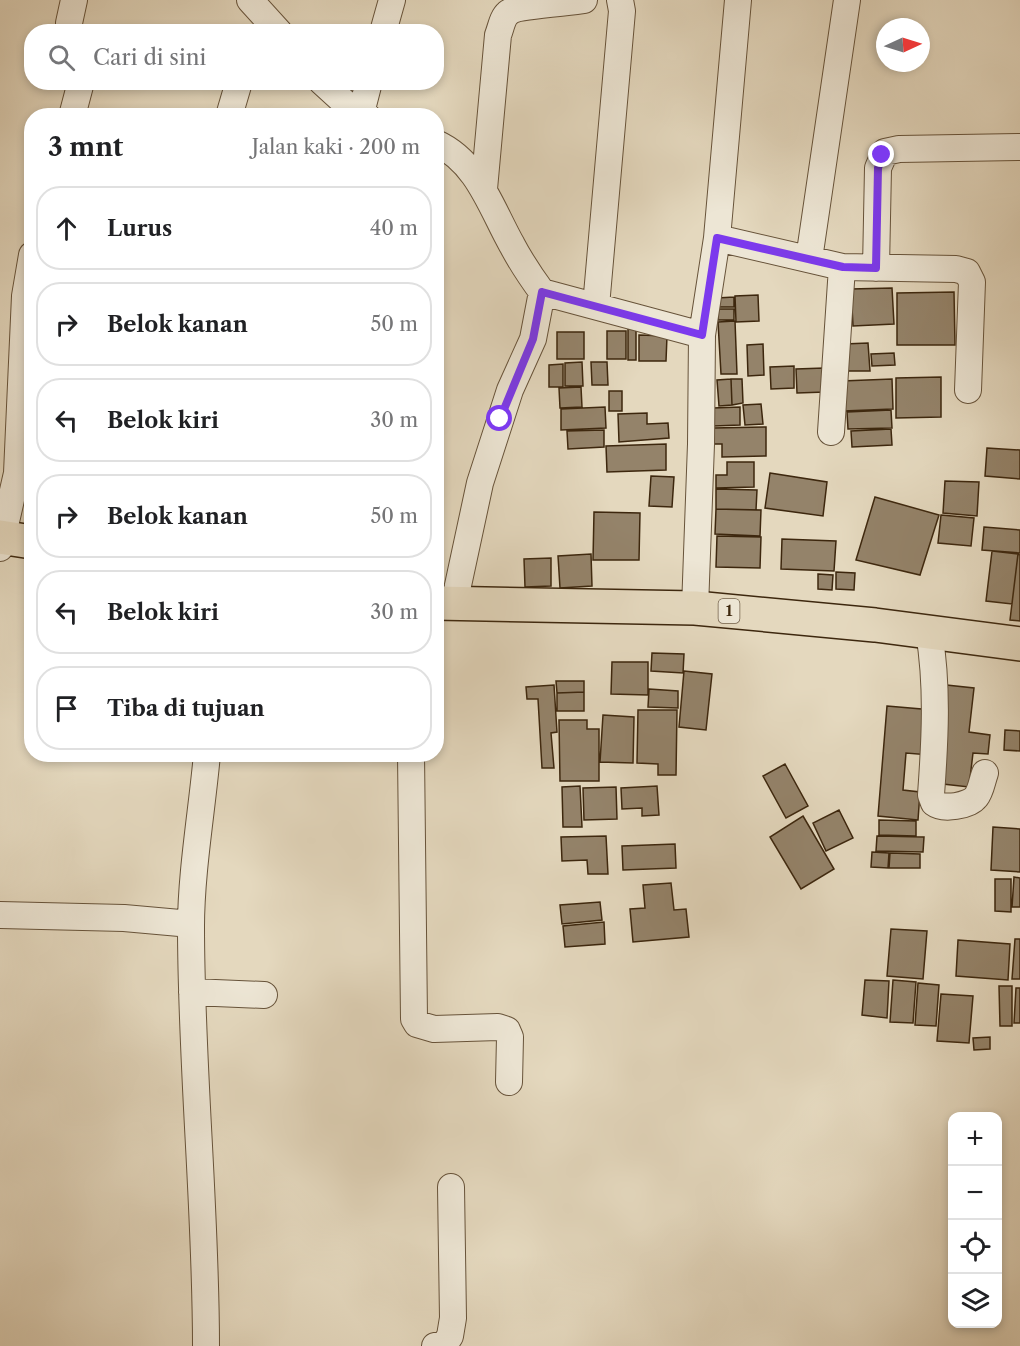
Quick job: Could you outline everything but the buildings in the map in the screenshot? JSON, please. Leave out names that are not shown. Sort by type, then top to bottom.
[{"type":"highway","name":"1","points":[[445,603],[695,608],[929,632],[1020,644]]},
{"type":"street","points":[[69,24],[74,0]]},
{"type":"street","points":[[385,24],[392,0]]},
{"type":"street","points":[[484,189],[498,35],[503,21],[508,13],[521,7],[562,5],[584,0]]},
{"type":"street","points":[[596,306],[622,11],[620,0]]},
{"type":"street","points":[[695,608],[702,335],[717,238],[738,0]]},
{"type":"street","points":[[809,259],[847,0]]},
{"type":"street","points":[[74,108],[79,90]]},
{"type":"street","points":[[231,108],[237,90]]},
{"type":"street","points":[[332,90],[356,108]]},
{"type":"street","points":[[365,108],[368,90]]},
{"type":"street","points":[[444,146],[467,164],[484,189],[513,246],[542,292],[533,339],[510,390],[445,603]]},
{"type":"street","points":[[876,268],[878,168],[885,152],[899,149],[1020,147]]},
{"type":"street","points":[[717,238],[843,267],[956,269],[967,272],[970,277],[968,390]]},
{"type":"street","points":[[831,432],[843,267]]},
{"type":"street","points":[[542,292],[702,335]]},
{"type":"street","points":[[9,541],[17,473],[24,318]]},
{"type":"street","points":[[929,632],[936,716],[932,795],[934,803],[941,807],[970,802],[978,794],[985,773]]},
{"type":"street","points":[[206,762],[191,924],[195,1099],[203,1220],[206,1346]]},
{"type":"street","points":[[411,762],[414,1019],[423,1027],[434,1029],[498,1027],[507,1030],[510,1037],[509,1082]]},
{"type":"street","points":[[0,915],[113,917],[191,924]]},
{"type":"street","points":[[192,992],[264,995]]},
{"type":"street","points":[[435,1346],[445,1344],[450,1336],[453,1318],[451,1187]]},
{"type":"route","points":[[500,419],[510,390],[533,339],[542,292],[702,335],[717,238],[843,267],[876,268],[878,168],[882,155]]}]
